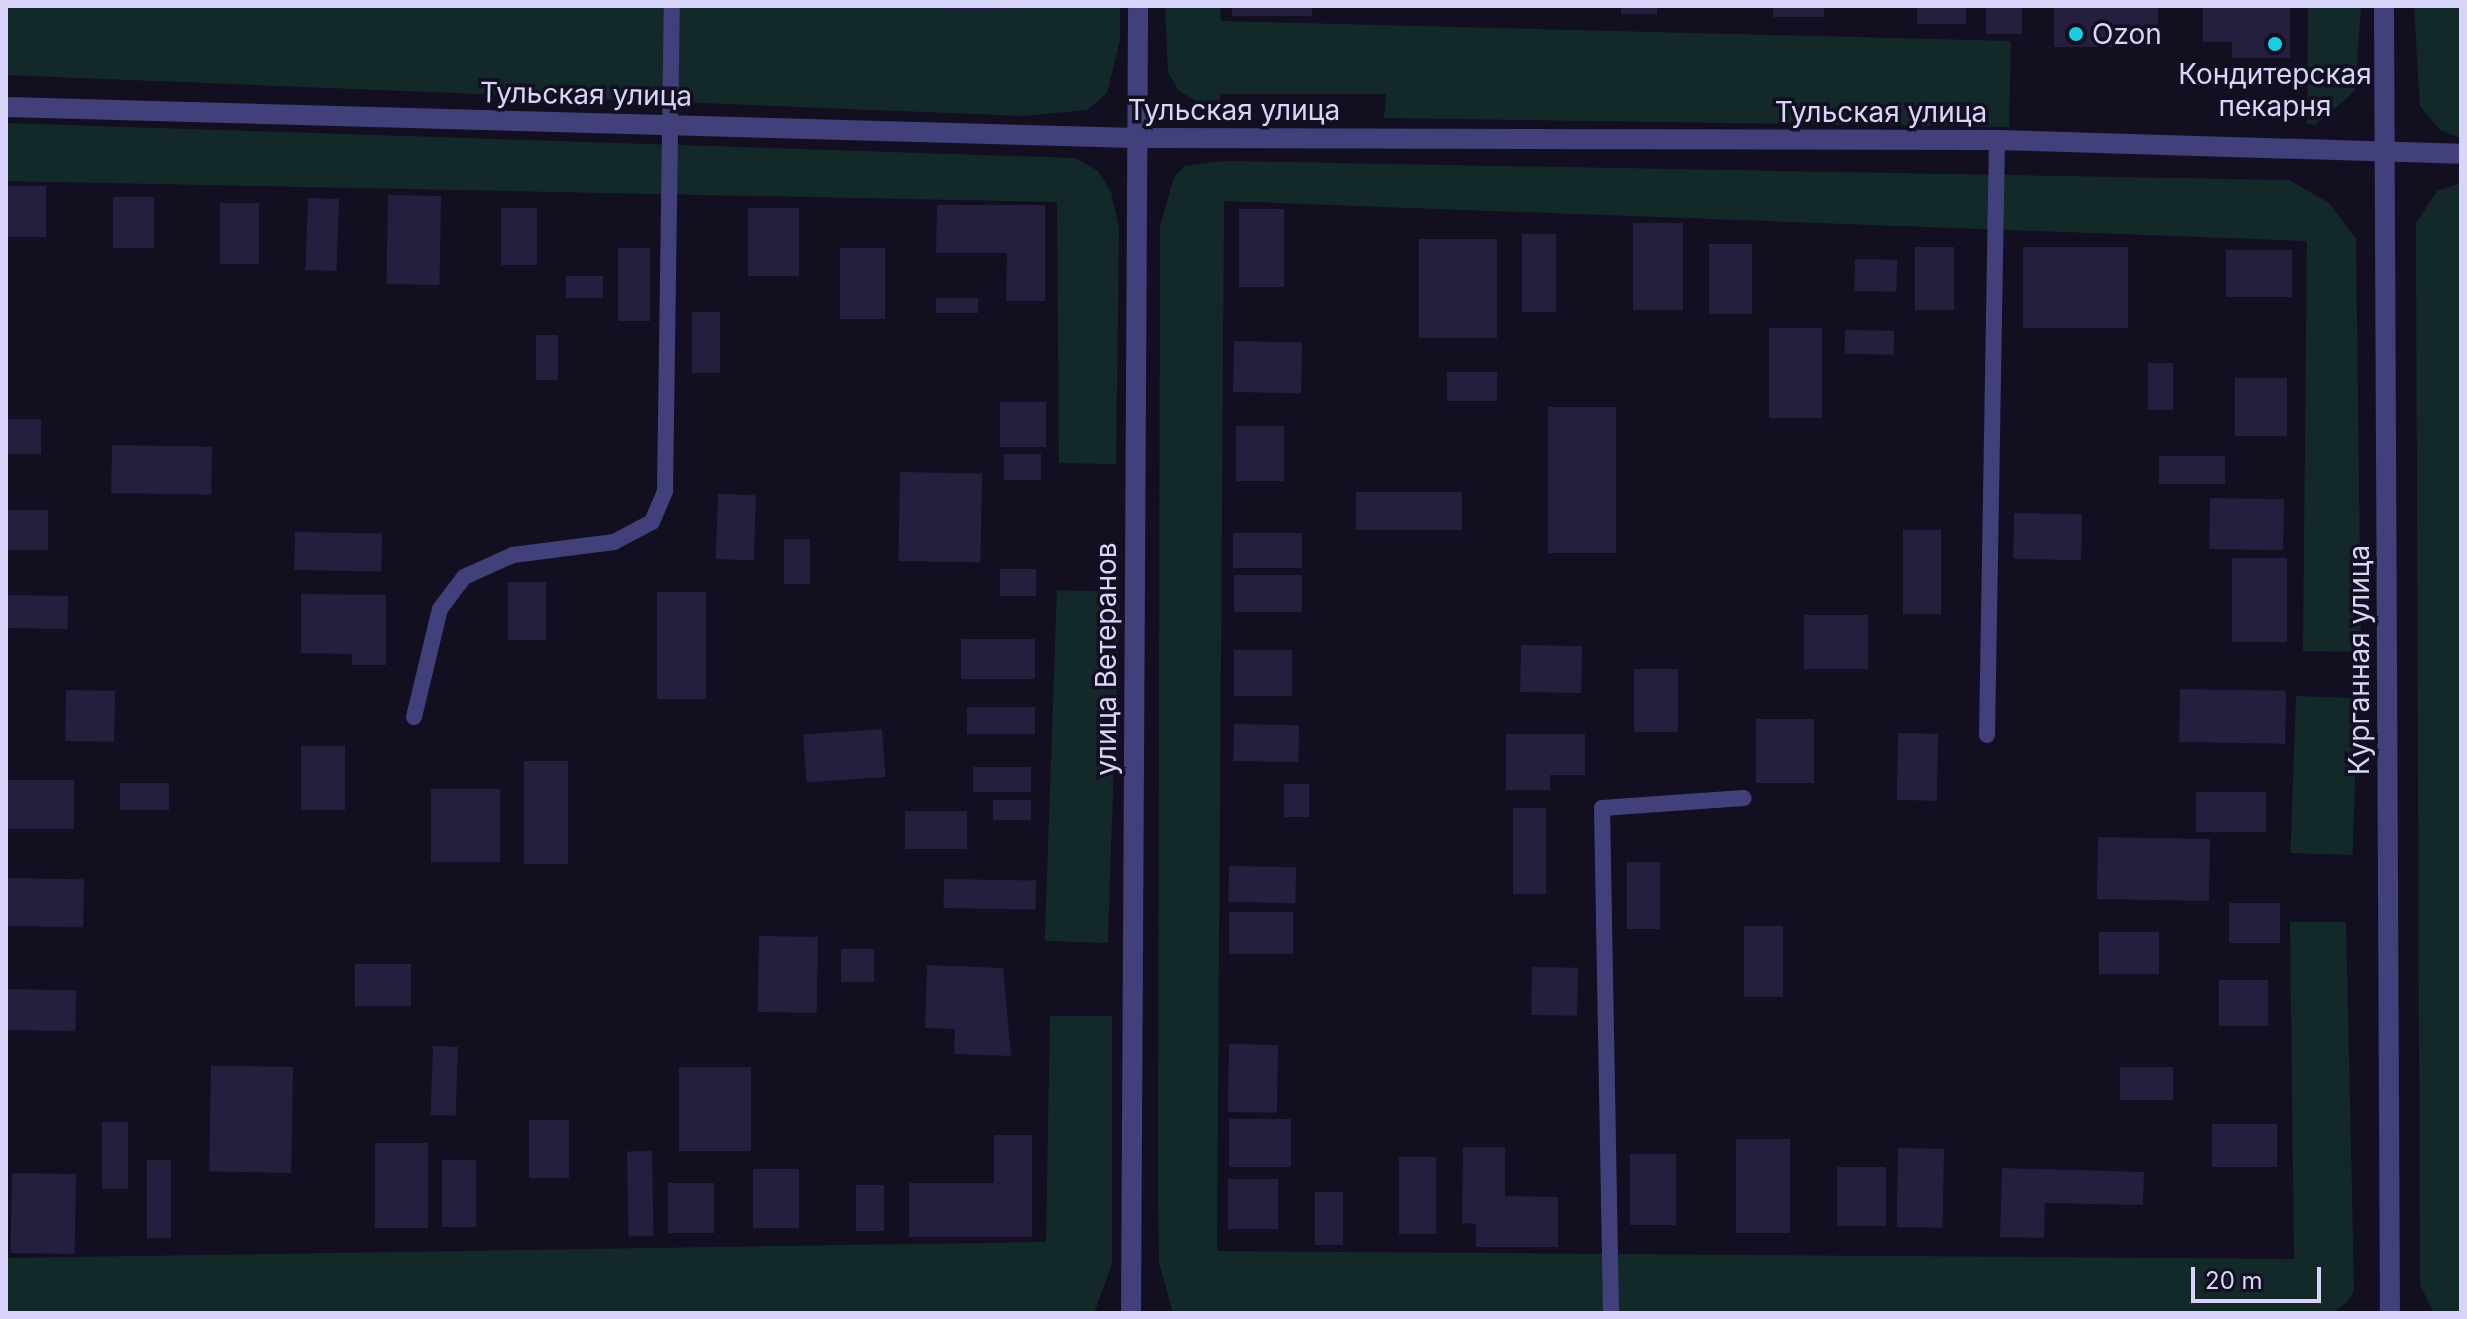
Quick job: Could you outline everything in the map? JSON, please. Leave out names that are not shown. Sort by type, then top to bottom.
[{"type":"street","name":"улица Ветеранов","points":[[1131,1313],[1138,6]]},
{"type":"street","name":"Курганная улица","points":[[2384,6],[2390,1313]]},
{"type":"street","name":"Тульская улица","points":[[6,107],[1137,138],[1997,140],[2461,154]]},
{"type":"lane","points":[[414,717],[440,609],[464,577],[513,555],[614,542],[652,522],[665,491],[665,123],[672,6]]},
{"type":"lane","points":[[1987,735],[1997,140]]},
{"type":"lane","points":[[1611,1313],[1602,808],[1744,798]]},
{"type":"green space","points":[[6,6],[1120,6],[1120,40],[1107,93],[1087,110],[1022,116],[6,75]]},
{"type":"green space","points":[[1165,6],[1220,6],[1221,21],[2011,41],[2009,127],[1384,118],[1386,94],[1220,94],[1220,115],[1178,90],[1168,72]]},
{"type":"green space","points":[[2308,6],[2361,6],[2355,91],[2315,125],[2307,124]]},
{"type":"green space","points":[[2414,6],[2461,6],[2461,138],[2440,130],[2420,106]]},
{"type":"green space","points":[[6,123],[1075,158],[1098,171],[1111,192],[1119,229],[1116,464],[1059,463],[1057,202],[6,181]]},
{"type":"green space","points":[[1224,161],[2289,180],[2329,203],[2356,239],[2361,652],[2303,651],[2307,241],[1224,201],[1217,1251],[2294,1259],[2290,922],[2346,922],[2354,1290],[2347,1302],[2333,1313],[1173,1313],[1159,1262],[1158,1193],[1160,227],[1174,177],[1185,166]]},
{"type":"green space","points":[[2461,183],[2461,1313],[2434,1313],[2420,1285],[2416,223],[2437,191]]},
{"type":"green space","points":[[1057,590],[1120,592],[1108,943],[1045,941]]},
{"type":"green space","points":[[2296,696],[2358,698],[2352,855],[2291,853]]},
{"type":"green space","points":[[1050,1016],[1112,1016],[1112,1264],[1094,1313],[6,1313],[6,1258],[1046,1242]]},
{"type":"building","points":[[946,6],[1019,6],[1019,10],[946,11]]},
{"type":"building","points":[[1232,6],[1312,6],[1312,16],[1232,16]]},
{"type":"building","points":[[1621,6],[1657,6],[1657,14],[1621,14]]},
{"type":"building","points":[[1773,6],[1824,6],[1824,17],[1773,17]]},
{"type":"building","points":[[1917,6],[1966,6],[1966,24],[1917,24]]},
{"type":"building","points":[[1986,6],[2022,6],[2022,34],[1986,34]]},
{"type":"building","points":[[2054,6],[2158,6],[2158,47],[2054,47]]},
{"type":"building","points":[[2203,6],[2290,6],[2290,58],[2232,58],[2232,42],[2203,42]]},
{"type":"building","points":[[6,186],[46,186],[46,237],[6,237]]},
{"type":"building","points":[[388,195],[441,196],[439,285],[386,284]]},
{"type":"building","points":[[113,197],[154,197],[154,248],[113,248]]},
{"type":"building","points":[[308,198],[339,199],[336,271],[305,270]]},
{"type":"building","points":[[220,203],[259,203],[259,264],[220,264]]},
{"type":"building","points":[[937,205],[1045,205],[1045,301],[1006,301],[1007,253],[936,253]]},
{"type":"building","points":[[501,208],[537,208],[537,265],[501,265]]},
{"type":"building","points":[[748,208],[799,208],[799,276],[748,276]]},
{"type":"building","points":[[1239,209],[1284,209],[1284,287],[1239,287]]},
{"type":"building","points":[[1633,223],[1683,223],[1683,310],[1633,310]]},
{"type":"building","points":[[1522,234],[1556,234],[1556,312],[1522,312]]},
{"type":"building","points":[[1419,239],[1497,239],[1497,338],[1419,338]]},
{"type":"building","points":[[1709,244],[1752,244],[1752,314],[1709,314]]},
{"type":"building","points":[[1915,247],[1954,247],[1954,310],[1915,310]]},
{"type":"building","points":[[2023,247],[2128,247],[2128,328],[2023,328]]},
{"type":"building","points":[[618,248],[650,248],[650,321],[618,321]]},
{"type":"building","points":[[840,248],[885,248],[885,319],[840,319]]},
{"type":"building","points":[[2226,250],[2292,250],[2292,297],[2226,297]]},
{"type":"building","points":[[1855,259],[1897,260],[1896,292],[1854,291]]},
{"type":"building","points":[[566,276],[603,276],[603,298],[566,298]]},
{"type":"building","points":[[936,298],[978,298],[978,313],[936,313]]},
{"type":"building","points":[[692,312],[720,312],[720,373],[692,373]]},
{"type":"building","points":[[1769,328],[1822,328],[1822,418],[1769,418]]},
{"type":"building","points":[[1845,330],[1894,331],[1894,355],[1845,354]]},
{"type":"building","points":[[536,335],[558,335],[558,380],[536,380]]},
{"type":"building","points":[[1234,341],[1302,342],[1301,393],[1233,392]]},
{"type":"building","points":[[2148,363],[2173,363],[2173,410],[2148,410]]},
{"type":"building","points":[[1447,372],[1497,372],[1497,401],[1447,401]]},
{"type":"building","points":[[2235,378],[2287,378],[2287,436],[2235,436]]},
{"type":"building","points":[[1000,402],[1046,402],[1046,447],[1000,447]]},
{"type":"building","points":[[1548,407],[1616,407],[1616,553],[1548,553]]},
{"type":"building","points":[[6,419],[41,419],[41,454],[6,454]]},
{"type":"building","points":[[1236,426],[1284,426],[1284,481],[1236,481]]},
{"type":"building","points":[[112,445],[212,447],[211,495],[111,493]]},
{"type":"building","points":[[1004,454],[1041,454],[1041,480],[1004,480]]},
{"type":"building","points":[[2159,456],[2225,456],[2225,484],[2159,484]]},
{"type":"building","points":[[900,472],[982,473],[980,562],[898,561]]},
{"type":"building","points":[[1356,492],[1462,492],[1462,530],[1356,530]]},
{"type":"building","points":[[718,494],[756,495],[754,560],[716,559]]},
{"type":"building","points":[[2210,498],[2284,499],[2283,550],[2209,549]]},
{"type":"building","points":[[6,510],[48,510],[48,550],[6,550]]},
{"type":"building","points":[[2014,513],[2082,514],[2081,560],[2013,559]]},
{"type":"building","points":[[1903,530],[1941,530],[1941,614],[1903,614]]},
{"type":"building","points":[[295,532],[382,534],[381,572],[294,570]]},
{"type":"building","points":[[1233,533],[1302,533],[1302,568],[1233,568]]},
{"type":"building","points":[[784,539],[810,539],[810,584],[784,584]]},
{"type":"building","points":[[2232,558],[2287,558],[2287,642],[2232,642]]},
{"type":"building","points":[[1000,569],[1036,569],[1036,596],[1000,596]]},
{"type":"building","points":[[1234,575],[1302,575],[1302,612],[1234,612]]},
{"type":"building","points":[[508,582],[546,582],[546,640],[508,640]]},
{"type":"building","points":[[657,592],[706,592],[706,699],[657,699]]},
{"type":"building","points":[[301,594],[386,595],[386,665],[352,665],[352,654],[301,653]]},
{"type":"building","points":[[6,595],[68,596],[67,629],[6,628]]},
{"type":"building","points":[[1804,615],[1868,615],[1868,669],[1804,669]]},
{"type":"building","points":[[961,639],[1035,639],[1035,679],[961,679]]},
{"type":"building","points":[[1521,645],[1582,646],[1581,693],[1520,692]]},
{"type":"building","points":[[1234,650],[1292,650],[1292,696],[1234,696]]},
{"type":"building","points":[[1634,669],[1678,669],[1678,732],[1634,732]]},
{"type":"building","points":[[2180,689],[2286,691],[2285,744],[2179,742]]},
{"type":"building","points":[[66,690],[115,691],[114,742],[65,741]]},
{"type":"building","points":[[967,707],[1035,707],[1035,734],[967,734]]},
{"type":"building","points":[[1756,719],[1814,719],[1814,783],[1756,783]]},
{"type":"building","points":[[1234,724],[1299,725],[1298,762],[1233,761]]},
{"type":"building","points":[[882,729],[885,777],[807,782],[803,735]]},
{"type":"building","points":[[1898,733],[1938,734],[1937,801],[1897,800]]},
{"type":"building","points":[[1506,734],[1585,734],[1585,775],[1550,775],[1550,790],[1506,790]]},
{"type":"building","points":[[301,746],[345,746],[345,810],[301,810]]},
{"type":"building","points":[[524,761],[568,761],[568,864],[524,864]]},
{"type":"building","points":[[973,767],[1031,767],[1031,792],[973,792]]},
{"type":"building","points":[[6,780],[74,780],[74,829],[6,829]]},
{"type":"building","points":[[120,783],[169,783],[169,810],[120,810]]},
{"type":"building","points":[[1284,784],[1309,784],[1309,817],[1284,817]]},
{"type":"building","points":[[431,789],[500,789],[500,862],[431,862]]},
{"type":"building","points":[[2196,792],[2266,792],[2266,832],[2196,832]]},
{"type":"building","points":[[993,800],[1031,800],[1031,820],[993,820]]},
{"type":"building","points":[[1513,808],[1546,808],[1546,894],[1513,894]]},
{"type":"building","points":[[905,811],[967,811],[967,849],[905,849]]},
{"type":"building","points":[[2098,837],[2210,839],[2209,901],[2097,899]]},
{"type":"building","points":[[1627,862],[1660,862],[1660,929],[1627,929]]},
{"type":"building","points":[[1229,866],[1296,867],[1295,903],[1228,902]]},
{"type":"building","points":[[6,878],[84,879],[83,927],[6,926]]},
{"type":"building","points":[[944,879],[1036,881],[1035,910],[943,908]]},
{"type":"building","points":[[2229,903],[2280,903],[2280,943],[2229,943]]},
{"type":"building","points":[[1229,912],[1293,912],[1293,954],[1229,954]]},
{"type":"building","points":[[1744,926],[1783,926],[1783,997],[1744,997]]},
{"type":"building","points":[[2099,932],[2159,932],[2159,974],[2099,974]]},
{"type":"building","points":[[759,936],[818,937],[817,1013],[758,1012]]},
{"type":"building","points":[[841,949],[874,949],[874,982],[841,982]]},
{"type":"building","points":[[355,964],[411,964],[411,1006],[355,1006]]},
{"type":"building","points":[[927,965],[1003,968],[1011,1056],[954,1054],[955,1029],[925,1028]]},
{"type":"building","points":[[1532,967],[1578,968],[1577,1016],[1531,1015]]},
{"type":"building","points":[[2219,980],[2268,980],[2268,1026],[2219,1026]]},
{"type":"building","points":[[6,989],[76,990],[75,1031],[6,1030]]},
{"type":"building","points":[[1229,1044],[1278,1045],[1277,1113],[1228,1112]]},
{"type":"building","points":[[433,1046],[458,1047],[456,1116],[431,1115]]},
{"type":"building","points":[[211,1066],[293,1067],[291,1173],[209,1172]]},
{"type":"building","points":[[679,1067],[751,1067],[751,1151],[679,1151]]},
{"type":"building","points":[[2120,1067],[2173,1067],[2173,1100],[2120,1100]]},
{"type":"building","points":[[1229,1119],[1291,1119],[1291,1167],[1229,1167]]},
{"type":"building","points":[[529,1120],[569,1120],[569,1178],[529,1178]]},
{"type":"building","points":[[102,1122],[128,1122],[128,1189],[102,1189]]},
{"type":"building","points":[[2212,1124],[2277,1124],[2277,1167],[2212,1167]]},
{"type":"building","points":[[994,1135],[1032,1135],[1032,1237],[909,1237],[909,1183],[994,1183]]},
{"type":"building","points":[[1736,1139],[1790,1139],[1790,1233],[1736,1233]]},
{"type":"building","points":[[375,1143],[428,1143],[428,1228],[375,1228]]},
{"type":"building","points":[[1463,1147],[1505,1147],[1505,1196],[1558,1197],[1558,1247],[1476,1247],[1476,1224],[1462,1223]]},
{"type":"building","points":[[1898,1148],[1944,1149],[1943,1228],[1897,1227]]},
{"type":"building","points":[[627,1151],[652,1151],[653,1236],[628,1236]]},
{"type":"building","points":[[1630,1154],[1676,1154],[1676,1225],[1630,1225]]},
{"type":"building","points":[[1399,1157],[1436,1157],[1436,1234],[1399,1234]]},
{"type":"building","points":[[147,1160],[171,1160],[171,1238],[147,1238]]},
{"type":"building","points":[[442,1160],[476,1160],[476,1227],[442,1227]]},
{"type":"building","points":[[1837,1167],[1886,1167],[1886,1226],[1837,1226]]},
{"type":"building","points":[[2002,1168],[2144,1172],[2143,1205],[2045,1203],[2044,1238],[2000,1237]]},
{"type":"building","points":[[753,1169],[799,1169],[799,1228],[753,1228]]},
{"type":"building","points":[[12,1173],[76,1174],[75,1254],[11,1253]]},
{"type":"building","points":[[1228,1179],[1278,1179],[1278,1229],[1228,1229]]},
{"type":"building","points":[[668,1183],[714,1183],[714,1233],[668,1233]]},
{"type":"building","points":[[856,1185],[884,1185],[884,1231],[856,1231]]},
{"type":"building","points":[[1315,1192],[1343,1192],[1343,1245],[1315,1245]]},
{"type":"place","name":"Ozon","points":[[2076,34]]},
{"type":"place","name":"Кондитерская пекарня","points":[[2275,44]]}]
